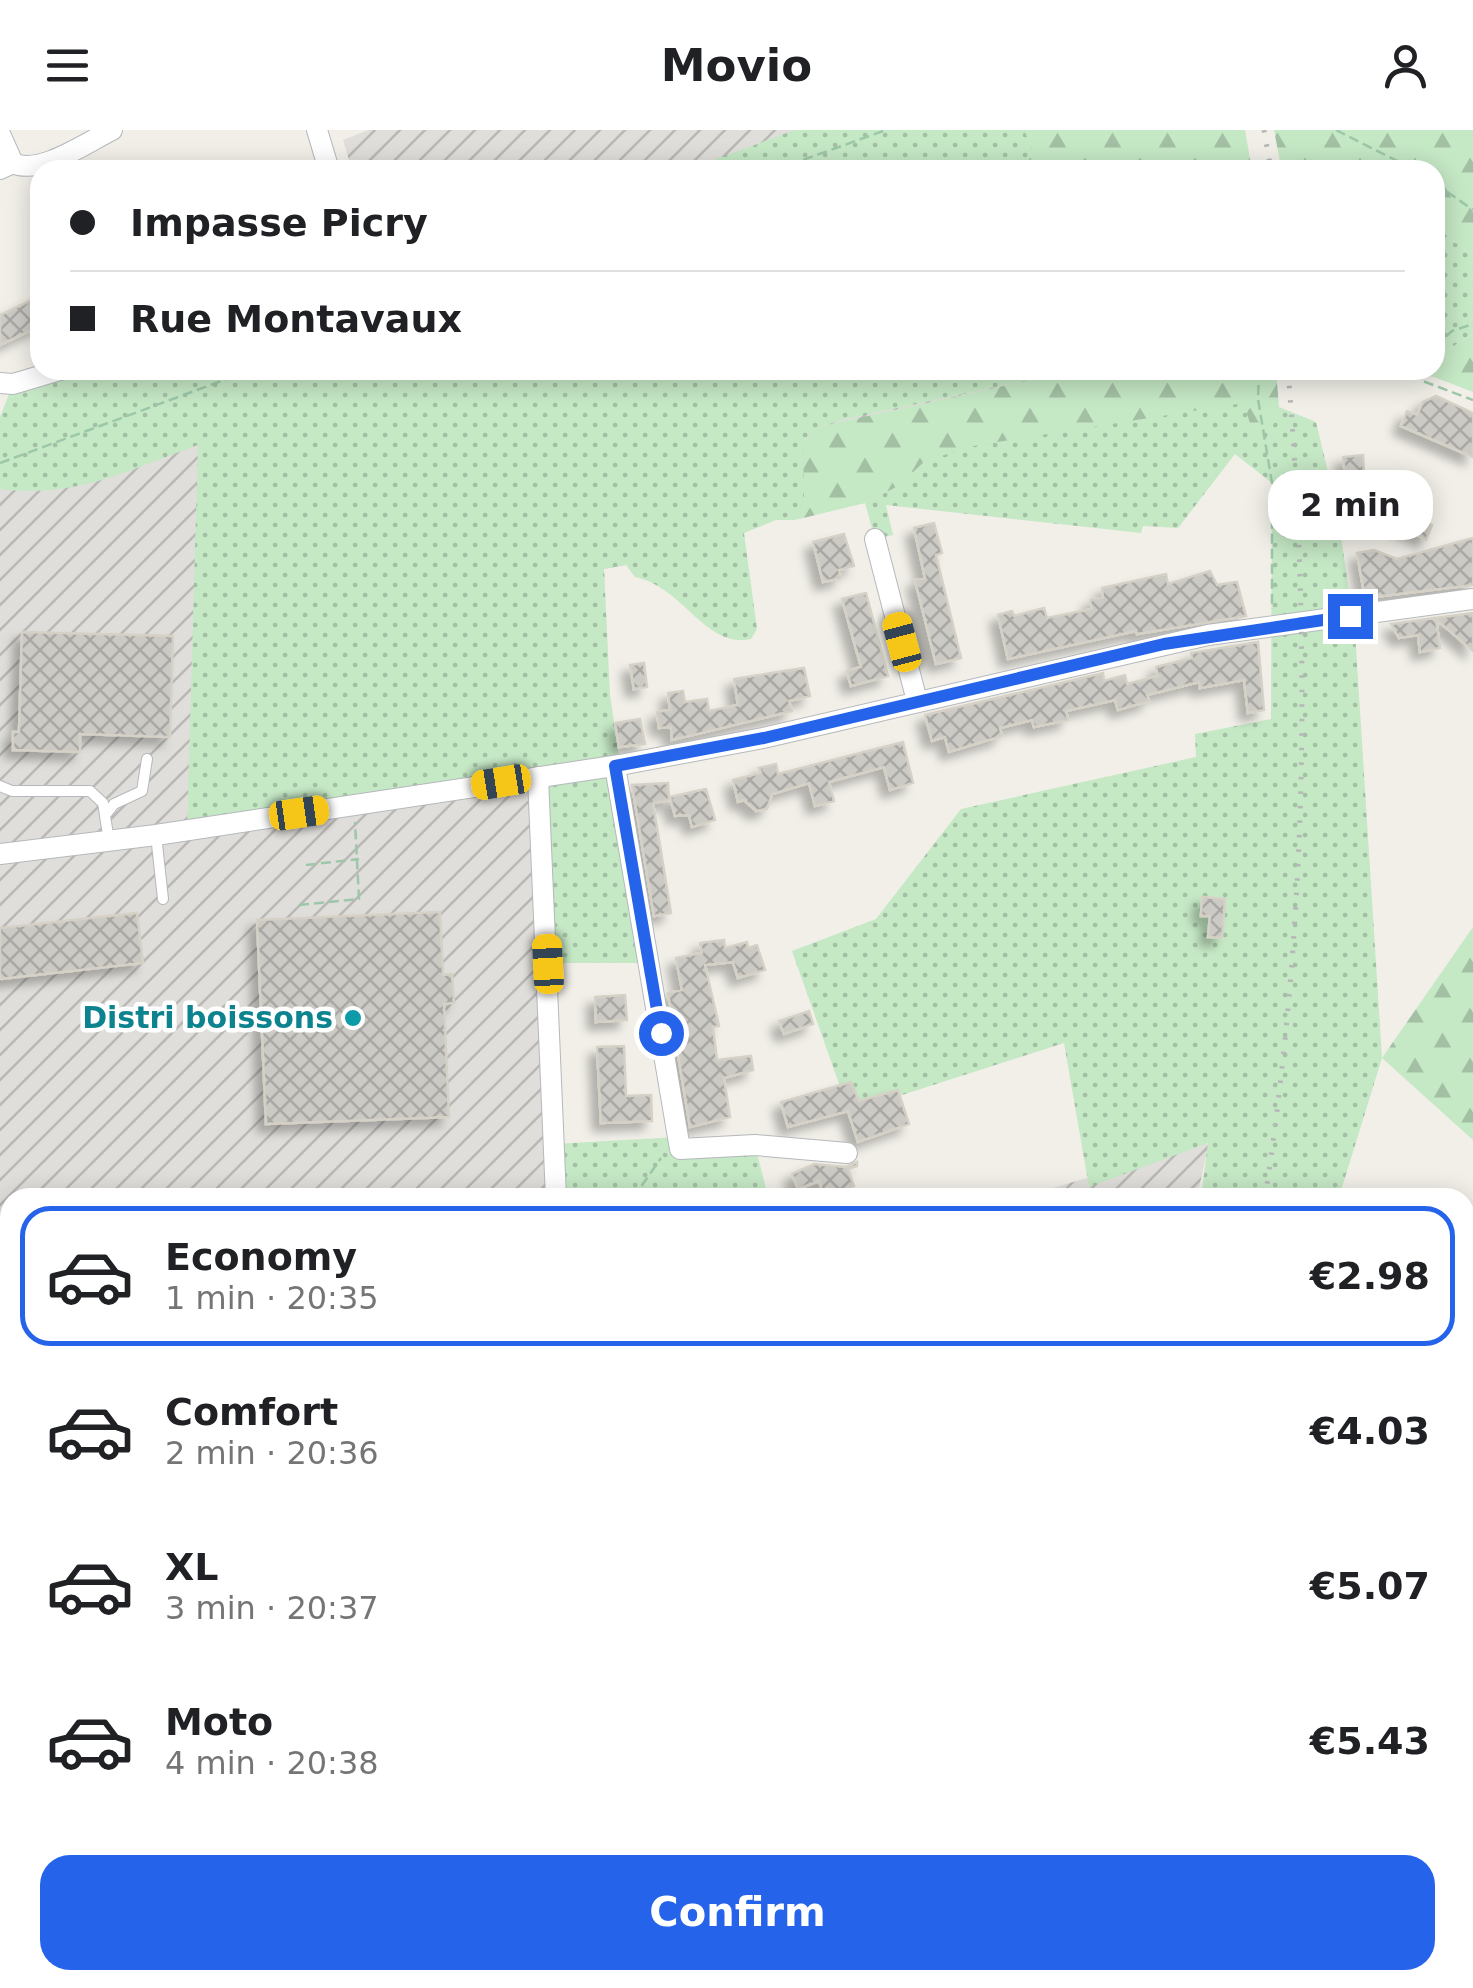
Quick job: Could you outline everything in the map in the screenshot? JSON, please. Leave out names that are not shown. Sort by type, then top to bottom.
[{"type":"street","points":[[50,160],[112,130]]},
{"type":"street","points":[[318,131],[326,160]]},
{"type":"street","points":[[0,134],[7,166]]},
{"type":"street","points":[[0,382],[13,384],[30,379]]},
{"type":"street","points":[[874,539],[917,700]]},
{"type":"street","points":[[0,854],[156,835],[615,766],[764,738],[1164,644],[1473,599]]},
{"type":"street","points":[[615,766],[680,1149],[755,1145],[846,1154]]},
{"type":"street","points":[[538,777],[556,1188]]},
{"type":"lane","points":[[107,813],[114,804],[142,791],[147,759]]},
{"type":"lane","points":[[0,786],[12,790],[90,791],[107,813],[110,840]]},
{"type":"lane","points":[[156,835],[164,899]]},
{"type":"path","points":[[803,160],[886,130]]},
{"type":"path","points":[[1336,130],[1395,160]]},
{"type":"path","points":[[1445,191],[1473,210]]},
{"type":"path","points":[[1445,338],[1473,324]]},
{"type":"path","points":[[0,463],[224,380]]},
{"type":"path","points":[[1260,380],[1272,482],[1272,626]]},
{"type":"path","points":[[1420,380],[1473,400]]},
{"type":"path","points":[[299,905],[359,899],[354,805]]},
{"type":"path","points":[[306,865],[359,860]]},
{"type":"path","points":[[639,1188],[657,1161],[680,1149]]},
{"type":"shaded area","points":[[368,130],[1232,130],[1237,160],[349,160],[343,140]]},
{"type":"shaded area","points":[[111,380],[1242,380],[898,486],[865,503],[631,540],[626,565],[604,569],[611,767],[538,777],[567,1188],[0,1188],[0,420]]},
{"type":"shaded area","points":[[1209,1143],[1199,1188],[1052,1188]]},
{"type":"green space","points":[[795,130],[1024,130],[1032,146],[1029,160],[713,160]]},
{"type":"green space","points":[[1024,130],[1245,130],[1250,160],[1029,160],[1032,146]]},
{"type":"green space","points":[[1274,130],[1473,130],[1473,256],[1445,234],[1445,160],[1280,160]]},
{"type":"green space","points":[[1445,234],[1473,256],[1473,334],[1446,351]]},
{"type":"green space","points":[[1473,334],[1473,392],[1442,380],[1445,380],[1446,351]]},
{"type":"green space","points":[[30,379],[1029,380],[846,419],[822,426],[803,440],[804,498],[795,520],[776,520],[744,533],[757,629],[751,639],[735,640],[720,635],[667,592],[635,577],[626,565],[604,569],[610,695],[649,963],[547,963],[538,777],[187,830],[198,445],[78,486],[28,491],[0,489],[0,417],[13,384]]},
{"type":"green space","points":[[1031,380],[1277,380],[1279,407],[1272,428],[1251,427],[1244,403],[972,446],[925,461],[898,486],[865,503],[795,520],[804,497],[803,441],[822,426]]},
{"type":"green space","points":[[1244,402],[1272,428],[1279,407],[1316,422],[1337,510],[1355,632],[1382,1058],[1342,1188],[1202,1188],[1208,1143],[1089,1187],[1064,1043],[849,1112],[792,951],[876,919],[961,809],[1196,757],[1195,734],[1271,719],[1272,483],[1235,454],[1178,528],[1143,526],[1141,533],[886,505],[893,535],[875,539],[865,503],[898,486],[925,461],[972,446]]},
{"type":"green space","points":[[1473,927],[1473,1140],[1382,1058]]},
{"type":"green space","points":[[678,1137],[681,1149],[755,1145],[766,1188],[556,1188],[554,1144]]},
{"type":"building","points":[[30,301],[30,331],[0,345],[0,315]]},
{"type":"building","points":[[1436,396],[1473,413],[1473,457],[1401,426],[1407,411],[1417,415],[1423,402]]},
{"type":"building","points":[[1363,455],[1364,472],[1345,475],[1343,457]]},
{"type":"building","points":[[1404,509],[1432,525],[1426,540],[1395,523]]},
{"type":"building","points":[[934,523],[942,553],[936,555],[961,658],[936,664],[915,580],[925,578],[914,528]]},
{"type":"building","points":[[844,534],[854,566],[839,570],[841,578],[823,582],[813,542]]},
{"type":"building","points":[[1473,538],[1473,585],[1365,598],[1357,553],[1374,550],[1397,559]]},
{"type":"building","points":[[1210,571],[1217,585],[1237,582],[1246,616],[1137,634],[1136,631],[1008,659],[998,615],[1012,611],[1014,616],[1044,608],[1047,618],[1092,609],[1090,600],[1103,597],[1102,588],[1166,574],[1168,584]]},
{"type":"building","points":[[866,593],[888,676],[851,686],[847,671],[861,667],[842,599]]},
{"type":"building","points":[[1473,613],[1473,651],[1436,619],[1440,648],[1420,652],[1418,635],[1399,638],[1391,624]]},
{"type":"building","points":[[22,632],[173,636],[170,737],[80,734],[80,752],[13,750],[13,732],[19,732]]},
{"type":"building","points":[[1258,642],[1264,710],[1248,713],[1244,680],[1200,688],[1199,682],[1147,695],[1149,701],[1118,710],[1115,700],[1066,711],[1068,720],[1034,727],[1032,720],[1000,728],[1002,736],[949,752],[945,737],[932,741],[925,715],[1103,673],[1104,681],[1125,675],[1127,684],[1158,676],[1156,667],[1192,658],[1191,653]]},
{"type":"building","points":[[644,663],[647,687],[634,689],[630,665]]},
{"type":"building","points":[[804,668],[810,696],[789,701],[792,711],[672,740],[671,727],[659,728],[657,712],[670,710],[668,693],[683,691],[685,702],[707,699],[709,711],[738,705],[734,679]]},
{"type":"building","points":[[640,719],[645,744],[619,747],[615,723]]},
{"type":"building","points":[[903,742],[913,783],[890,790],[884,767],[829,782],[834,801],[815,806],[809,783],[772,794],[767,809],[756,811],[744,800],[738,802],[733,780],[761,773],[759,768],[776,764],[778,774]]},
{"type":"building","points":[[668,783],[669,800],[653,803],[671,913],[654,916],[632,785]]},
{"type":"building","points":[[706,789],[715,820],[692,827],[689,815],[675,816],[670,797]]},
{"type":"building","points":[[1202,897],[1225,899],[1222,938],[1208,937],[1210,916],[1201,916]]},
{"type":"building","name":"Distri boissons","points":[[440,912],[443,975],[452,974],[454,1003],[444,1004],[449,1117],[266,1124],[257,920]]},
{"type":"building","points":[[137,913],[143,963],[0,979],[0,928]]},
{"type":"building","points":[[724,940],[725,948],[747,942],[748,948],[757,945],[765,970],[738,978],[733,962],[705,965],[719,1026],[713,1027],[717,1060],[751,1056],[753,1070],[724,1078],[730,1117],[690,1127],[668,993],[682,990],[676,958],[702,953],[700,943]]},
{"type":"building","points":[[625,995],[627,1020],[596,1022],[595,997]]},
{"type":"building","points":[[809,1011],[813,1024],[784,1034],[779,1021]]},
{"type":"building","points":[[624,1046],[626,1096],[651,1095],[652,1121],[601,1123],[597,1047]]},
{"type":"building","points":[[851,1082],[859,1101],[898,1090],[909,1124],[858,1142],[848,1111],[788,1127],[781,1102]]},
{"type":"building","points":[[857,1162],[857,1166],[848,1169],[854,1186],[848,1188],[821,1188],[819,1181],[798,1188],[792,1174],[814,1164],[846,1167]]},
{"type":"railway","points":[[1264,130],[1269,160]]},
{"type":"railway","points":[[1266,1188],[1290,991],[1301,784],[1300,577],[1289,380]]},
{"type":"place","name":"Distri boissons","points":[[353,1018]]},
{"type":"route","points":[[661,1033],[615,766],[764,738],[1208,635],[1350,616]]}]
